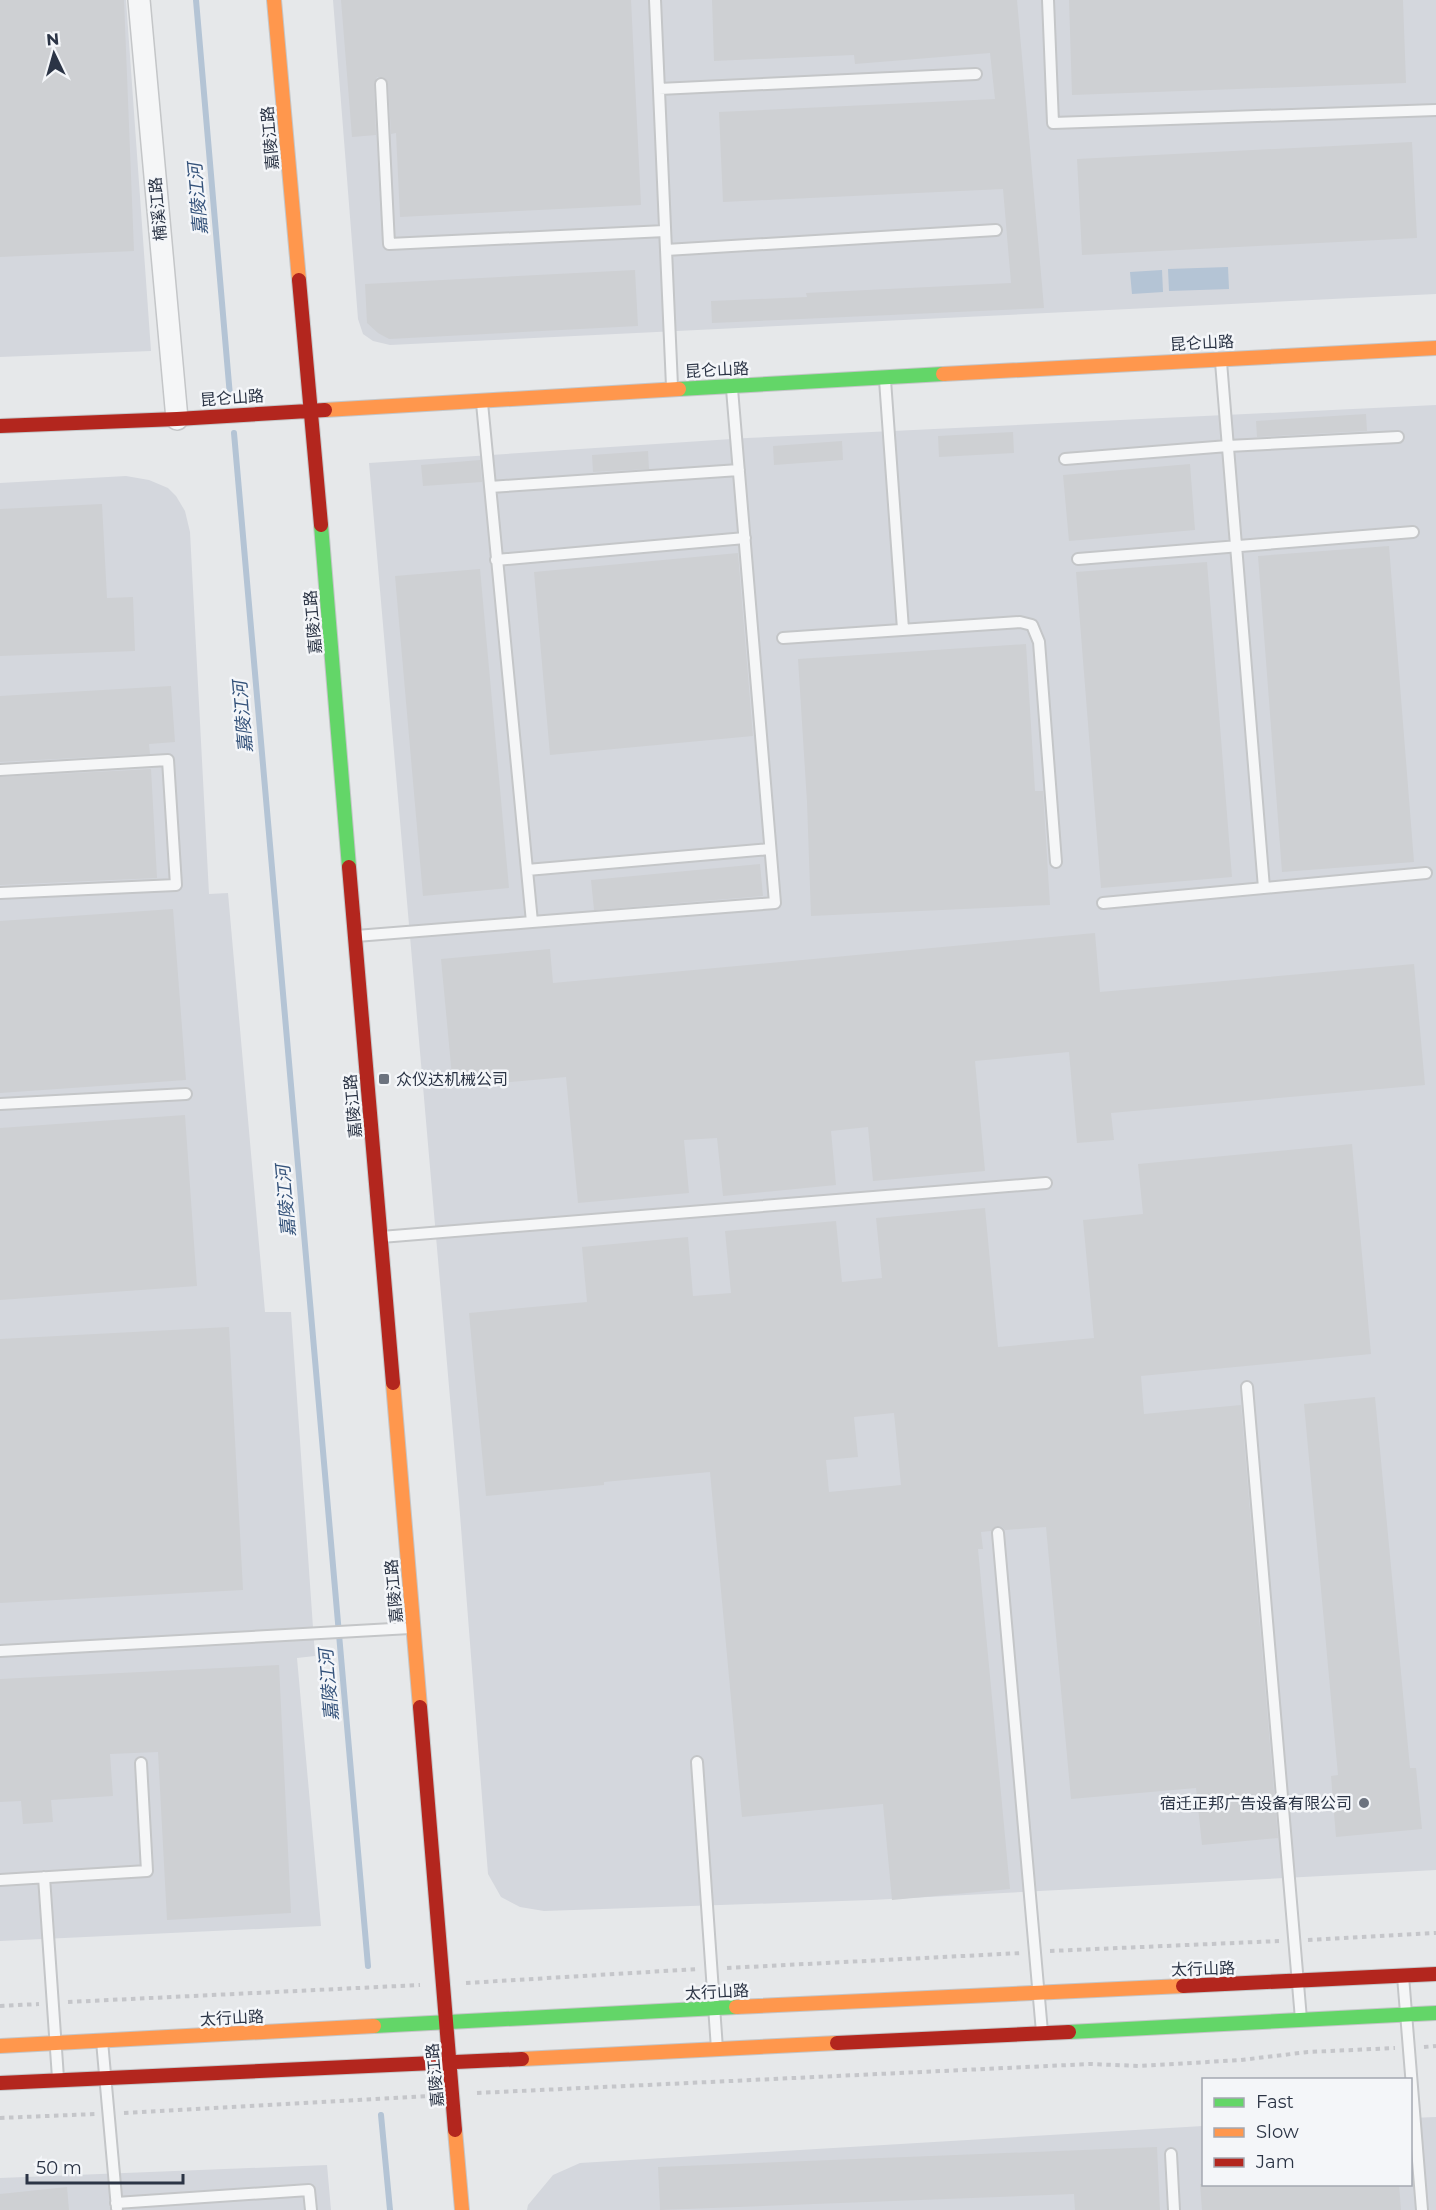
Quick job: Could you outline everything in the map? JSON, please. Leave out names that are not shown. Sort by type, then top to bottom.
[{"type":"street","name":"楠溪江路","points":[[139,0],[177,418]]},
{"type":"street","name":"嘉陵江路","points":[[274,0],[356,936],[462,2210]]},
{"type":"street","name":"昆仑山路","points":[[0,426],[1436,348]]},
{"type":"street","name":"太行山路","points":[[0,2046],[714,2008],[1436,1974]]},
{"type":"street","points":[[0,2083],[450,2063],[1436,2013]]},
{"type":"lane","points":[[655,0],[672,389]]},
{"type":"lane","points":[[1048,0],[1053,123],[1436,110]]},
{"type":"lane","points":[[659,89],[976,74]]},
{"type":"lane","points":[[381,84],[389,244],[665,231]]},
{"type":"lane","points":[[666,250],[996,230]]},
{"type":"lane","points":[[1221,359],[1264,888]]},
{"type":"lane","points":[[884,377],[903,629]]},
{"type":"lane","points":[[356,936],[775,903],[732,386]]},
{"type":"lane","points":[[482,400],[532,922]]},
{"type":"lane","points":[[1065,459],[1228,446],[1398,437]]},
{"type":"lane","points":[[490,487],[739,470]]},
{"type":"lane","points":[[1078,559],[1413,532]]},
{"type":"lane","points":[[496,560],[745,538]]},
{"type":"lane","points":[[783,638],[1020,622],[1032,625],[1039,642],[1056,862]]},
{"type":"lane","points":[[0,770],[168,760],[176,885],[0,893]]},
{"type":"lane","points":[[527,870],[770,849]]},
{"type":"lane","points":[[1103,903],[1426,873]]},
{"type":"lane","points":[[0,1104],[186,1094]]},
{"type":"lane","points":[[381,1237],[1046,1183]]},
{"type":"lane","points":[[1247,1387],[1301,2020]]},
{"type":"lane","points":[[999,1533],[1042,2033]]},
{"type":"lane","points":[[0,1651],[414,1628]]},
{"type":"lane","points":[[697,1762],[717,2049]]},
{"type":"lane","points":[[0,1880],[147,1871],[141,1763]]},
{"type":"lane","points":[[44,1877],[58,2080]]},
{"type":"lane","points":[[1403,1976],[1411,2078]]},
{"type":"lane","points":[[102,2041],[117,2206],[309,2190],[311,2210]]},
{"type":"lane","points":[[1412,2085],[1422,2210]]},
{"type":"lane","points":[[1171,2154],[1174,2210]]},
{"type":"path","points":[[0,2118],[1090,2064],[1140,2066],[1241,2060],[1308,2052],[1436,2046]]},
{"type":"shaded area","points":[[0,0],[126,0],[151,351],[0,357]]},
{"type":"shaded area","points":[[333,0],[1436,0],[1436,294],[390,345],[373,341],[363,334],[358,319]]},
{"type":"shaded area","points":[[1436,405],[1436,1870],[871,1900],[544,1911],[520,1907],[501,1897],[488,1874],[459,1502],[369,463],[747,438]]},
{"type":"shaded area","points":[[126,476],[149,480],[168,488],[185,511],[190,532],[209,894],[228,893],[265,1312],[291,1312],[315,1656],[297,1658],[321,1926],[0,1941],[0,483]]},
{"type":"shaded area","points":[[1436,2117],[1436,2210],[527,2210],[528,2205],[553,2175],[580,2163],[1202,2126],[1202,2186],[1412,2186],[1412,2118]]},
{"type":"shaded area","points":[[327,2165],[331,2210],[0,2210],[0,2178]]},
{"type":"water","points":[[1228,267],[1229,289],[1169,291],[1168,269]]},
{"type":"water","points":[[1162,270],[1163,292],[1132,294],[1130,272]]},
{"type":"building","points":[[0,0],[124,0],[134,251],[0,257]]},
{"type":"building","points":[[341,0],[631,0],[641,205],[400,217],[396,133],[391,134],[388,84],[385,78],[377,77],[374,84],[376,135],[352,137]]},
{"type":"building","points":[[712,0],[1017,0],[1044,308],[712,323],[711,301],[807,297],[806,293],[1011,283],[1003,189],[723,202],[719,112],[995,99],[990,53],[855,64],[854,55],[714,61]]},
{"type":"building","points":[[1069,0],[1403,0],[1406,83],[1072,95]]},
{"type":"building","points":[[1412,142],[1417,238],[1082,255],[1077,159]]},
{"type":"building","points":[[635,270],[638,326],[389,339],[367,323],[365,284]]},
{"type":"building","points":[[1366,414],[1367,431],[1257,437],[1256,421]]},
{"type":"building","points":[[1013,432],[1014,453],[939,457],[938,436]]},
{"type":"building","points":[[842,441],[843,460],[774,465],[773,446]]},
{"type":"building","points":[[648,451],[649,469],[593,472],[592,455]]},
{"type":"building","points":[[480,460],[482,482],[423,486],[421,465]]},
{"type":"building","points":[[1190,464],[1195,530],[1069,541],[1063,475]]},
{"type":"building","points":[[102,504],[107,598],[133,597],[135,651],[0,656],[0,509]]},
{"type":"building","points":[[1389,546],[1414,862],[1282,872],[1258,556]]},
{"type":"building","points":[[738,553],[753,736],[550,755],[534,572]]},
{"type":"building","points":[[1207,562],[1232,877],[1101,888],[1076,572]]},
{"type":"building","points":[[480,569],[509,888],[423,896],[395,576]]},
{"type":"building","points":[[1026,644],[1035,791],[1043,791],[1050,905],[811,916],[798,659]]},
{"type":"building","points":[[171,686],[175,742],[149,744],[150,754],[0,762],[0,696]]},
{"type":"building","points":[[151,769],[157,878],[0,885],[0,777]]},
{"type":"building","points":[[760,864],[763,896],[594,910],[591,880]]},
{"type":"building","points":[[173,909],[186,1080],[0,1093],[0,921]]},
{"type":"building","points":[[1095,933],[1100,992],[1414,964],[1425,1085],[1111,1113],[1114,1140],[1077,1143],[1069,1052],[975,1061],[985,1171],[873,1181],[868,1127],[831,1131],[836,1185],[723,1196],[717,1138],[684,1140],[689,1193],[578,1203],[566,1077],[453,1087],[441,959],[550,949],[553,983]]},
{"type":"building","points":[[185,1115],[197,1286],[0,1300],[0,1128]]},
{"type":"building","points":[[1352,1144],[1371,1354],[1141,1376],[1144,1414],[1241,1405],[1278,1838],[1202,1845],[1196,1788],[1071,1799],[1046,1527],[1005,1530],[997,1526],[991,1531],[981,1532],[983,1549],[978,1549],[1010,1889],[892,1900],[883,1804],[742,1817],[710,1472],[486,1496],[469,1313],[587,1302],[582,1247],[688,1237],[693,1296],[731,1293],[725,1231],[836,1221],[842,1282],[882,1278],[876,1218],[985,1208],[998,1347],[1094,1338],[1083,1220],[1143,1214],[1138,1164]],"holes":[[[894,1413],[901,1485],[829,1492],[826,1460],[858,1457],[854,1417]]]},
{"type":"building","points":[[229,1327],[243,1590],[0,1603],[0,1339]]},
{"type":"building","points":[[1375,1397],[1410,1768],[1416,1768],[1422,1829],[1336,1837],[1331,1776],[1338,1775],[1304,1404]]},
{"type":"building","points":[[279,1665],[291,1913],[167,1920],[158,1752],[110,1754],[113,1796],[51,1800],[53,1822],[23,1824],[21,1801],[0,1802],[0,1679]]},
{"type":"building","points":[[1157,2147],[1160,2210],[1075,2210],[1074,2194],[660,2210],[658,2167]]},
{"type":"building","points":[[1200,2184],[1202,2186],[1399,2186],[1401,2210],[1202,2210]]},
{"type":"building","points":[[67,2187],[69,2210],[0,2210],[0,2194]]},
{"type":"waterway","name":"嘉陵江河","points":[[196,0],[230,396]]},
{"type":"waterway","name":"嘉陵江河","points":[[234,433],[368,1966]]},
{"type":"waterway","name":"嘉陵江河","points":[[381,2115],[390,2210]]},
{"type":"traffic: fast","points":[[679,389],[943,374]]},
{"type":"traffic: fast","points":[[321,525],[349,867]]},
{"type":"traffic: fast","points":[[374,2026],[736,2007]]},
{"type":"traffic: fast","points":[[1069,2032],[1436,2013]]},
{"type":"traffic: slow","points":[[274,0],[299,280]]},
{"type":"traffic: slow","points":[[943,374],[1436,348]]},
{"type":"traffic: slow","points":[[325,410],[679,389]]},
{"type":"traffic: slow","points":[[393,1383],[420,1707]]},
{"type":"traffic: slow","points":[[736,2007],[1183,1986]]},
{"type":"traffic: slow","points":[[0,2046],[374,2026]]},
{"type":"traffic: slow","points":[[522,2059],[837,2043]]},
{"type":"traffic: slow","points":[[455,2130],[462,2210]]},
{"type":"traffic: jam","points":[[299,280],[321,525]]},
{"type":"traffic: jam","points":[[0,426],[325,410]]},
{"type":"traffic: jam","points":[[349,867],[393,1383]]},
{"type":"traffic: jam","points":[[420,1707],[455,2130]]},
{"type":"traffic: jam","points":[[1183,1986],[1436,1974]]},
{"type":"traffic: jam","points":[[837,2043],[1069,2032]]},
{"type":"traffic: jam","points":[[0,2083],[522,2059]]},
{"type":"place","name":"众仪达机械公司","points":[[384,1079]]},
{"type":"place","name":"宿迁正邦广告设备有限公司","points":[[1364,1803]]}]
